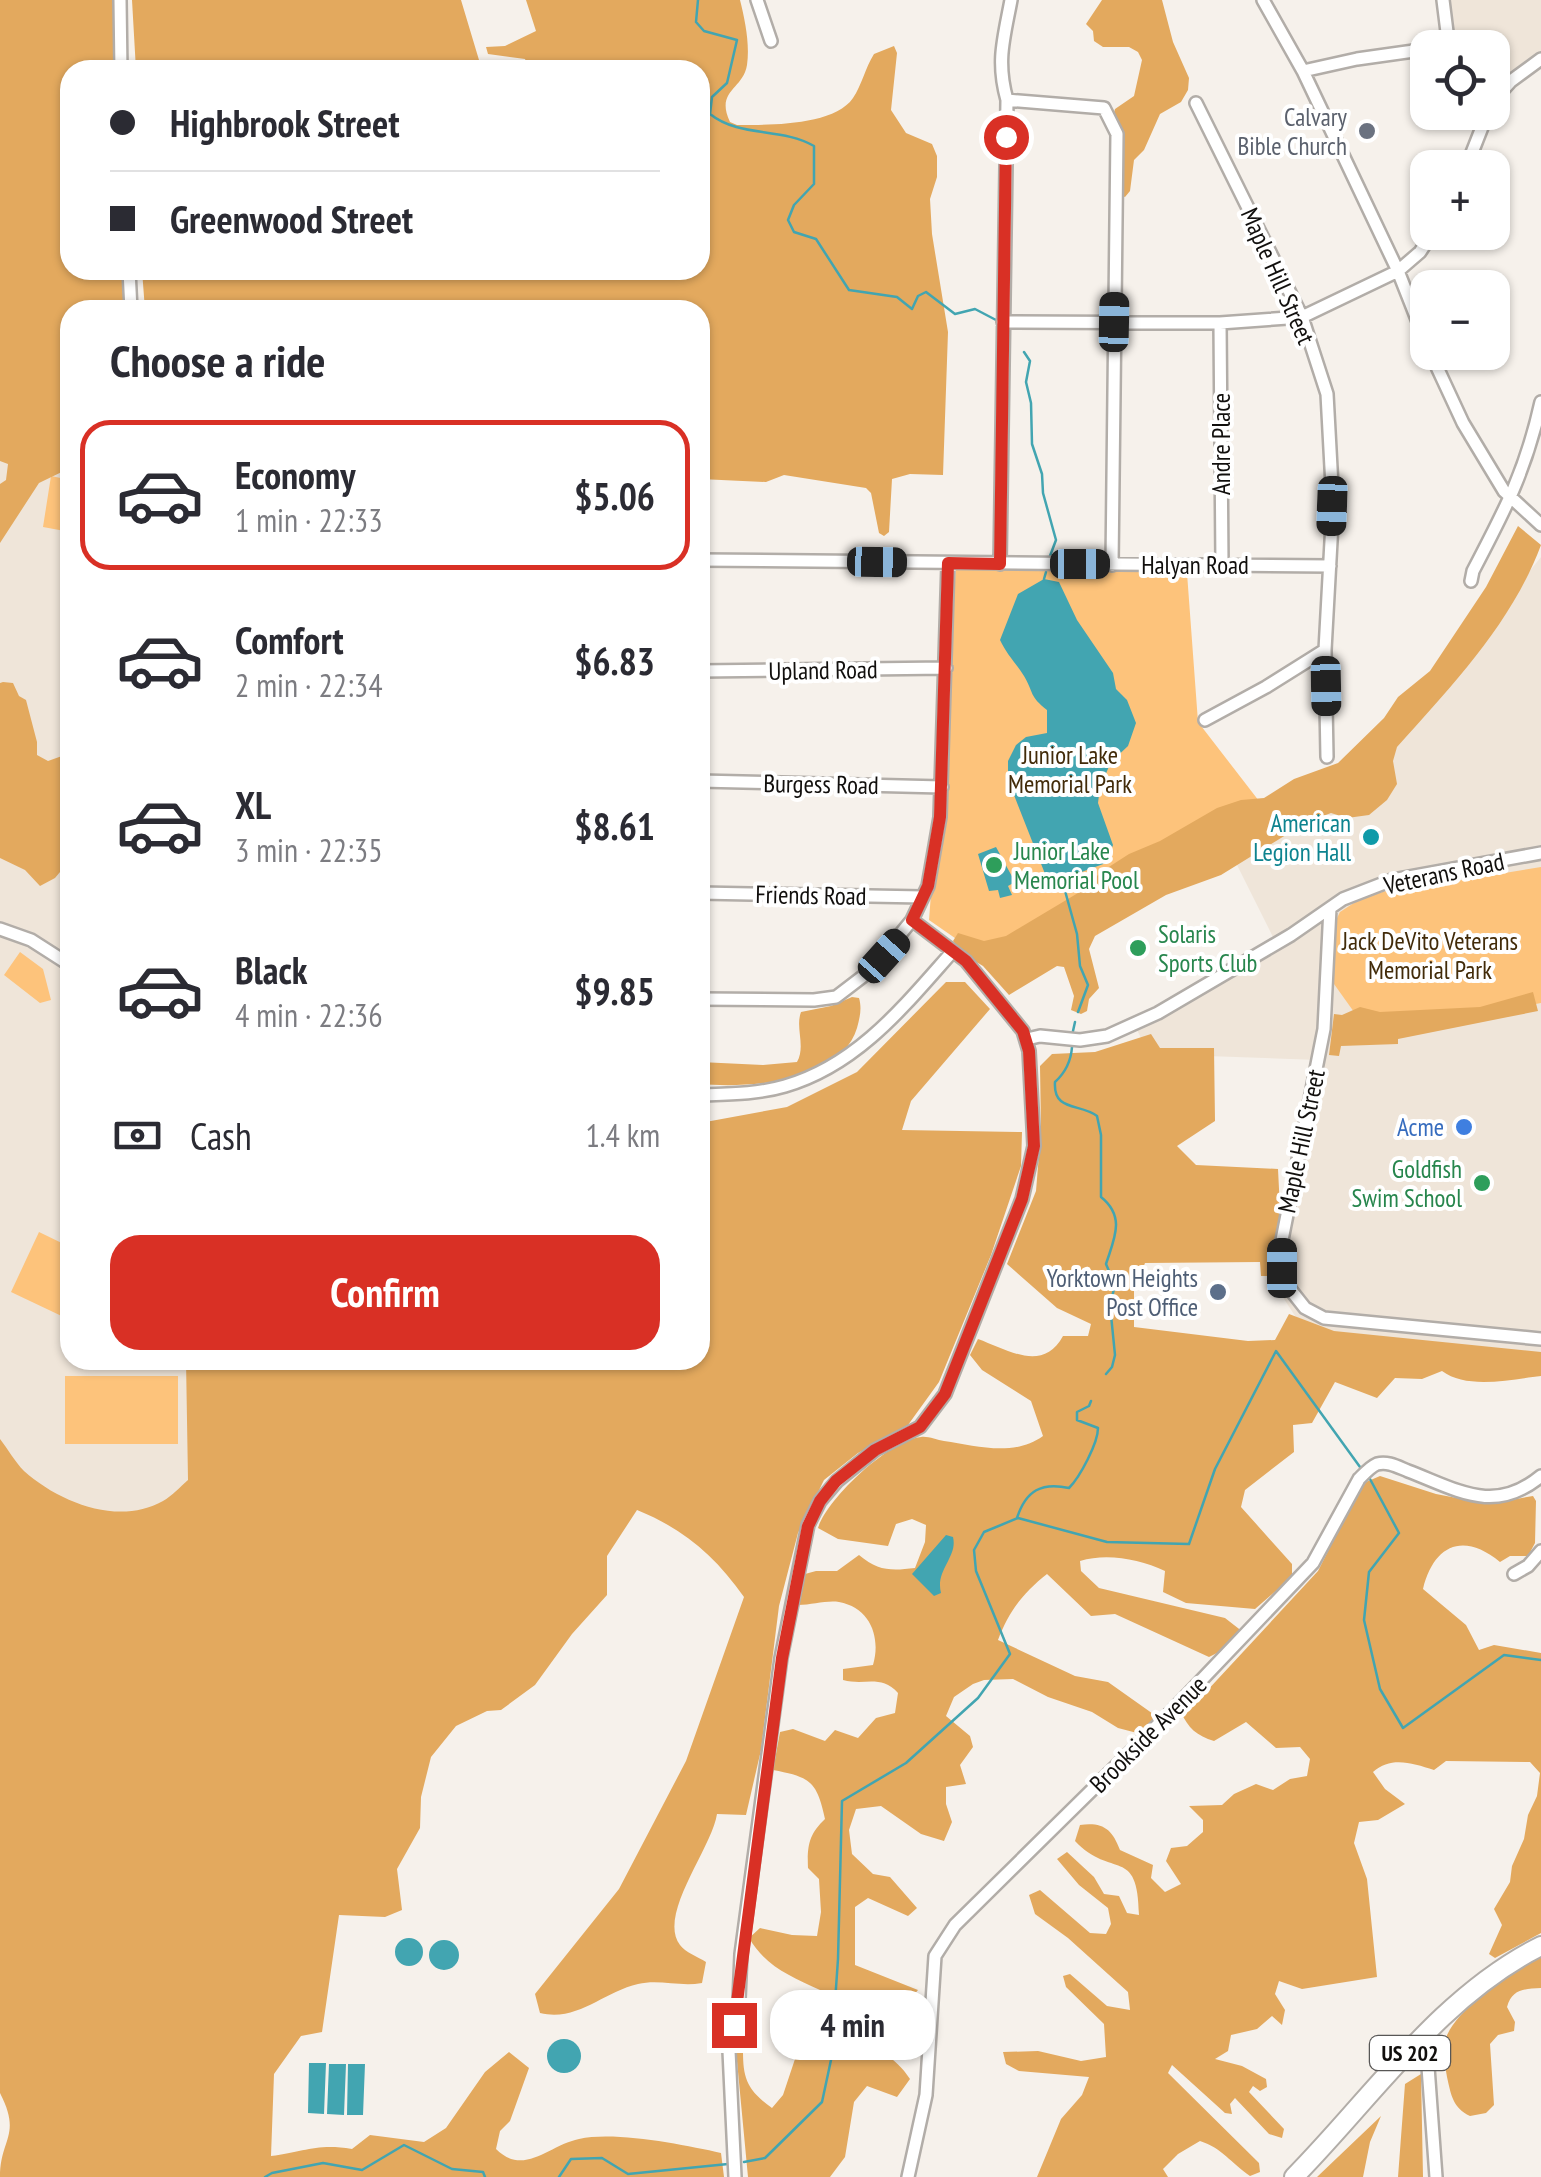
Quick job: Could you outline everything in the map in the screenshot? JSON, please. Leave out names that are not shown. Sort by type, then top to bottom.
[{"type":"highway","name":"US 202","points":[[1294,2177],[1418,2044],[1489,1977],[1541,1946]]},
{"type":"street","points":[[120,0],[121,60]]},
{"type":"street","points":[[756,0],[771,41]]},
{"type":"street","points":[[1000,564],[1007,100],[1000,74],[1001,42],[1011,0]]},
{"type":"street","points":[[1263,0],[1304,71],[1410,302]]},
{"type":"street","points":[[1442,0],[1446,30]]},
{"type":"street","points":[[1304,71],[1357,58],[1410,51]]},
{"type":"street","points":[[1510,85],[1541,59]]},
{"type":"street","points":[[1007,100],[1104,108],[1117,134],[1112,564]]},
{"type":"street","name":"Maple Hill Street","points":[[1196,103],[1302,317],[1326,394],[1330,415],[1327,757]]},
{"type":"street","points":[[1003,322],[1220,323],[1302,317],[1398,271],[1421,250]]},
{"type":"street","name":"Andre Place","points":[[1220,323],[1222,565]]},
{"type":"street","points":[[1438,370],[1463,423],[1504,490],[1541,526]]},
{"type":"street","points":[[1471,580],[1512,497],[1532,444],[1541,402]]},
{"type":"street","name":"Halyan Road","points":[[710,560],[1330,566]]},
{"type":"street","points":[[710,999],[814,1000],[836,996],[870,970],[912,920],[935,857],[942,787],[948,563]]},
{"type":"street","points":[[1204,720],[1325,650]]},
{"type":"street","name":"Upland Road","points":[[710,671],[946,668]]},
{"type":"street","name":"Burgess Road","points":[[710,781],[942,787]]},
{"type":"street","name":"Veterans Road","points":[[1027,1039],[1107,1036],[1158,1013],[1343,899],[1392,880],[1541,853]]},
{"type":"street","name":"Friends Road","points":[[710,893],[923,897]]},
{"type":"street","name":"Maple Hill Street","points":[[1330,908],[1324,1029],[1282,1245],[1286,1284],[1305,1308],[1324,1318],[1541,1339]]},
{"type":"street","points":[[735,2177],[728,2051],[782,1658],[808,1526],[820,1501],[836,1481],[875,1450],[920,1427],[945,1394],[1022,1199],[1031,1164],[1034,1126],[1027,1039],[971,966],[912,920]]},
{"type":"street","points":[[0,929],[31,940],[60,959]]},
{"type":"street","points":[[710,1094],[781,1087],[846,1058],[890,1022],[953,951]]},
{"type":"street","name":"Brookside Avenue","points":[[908,2177],[926,2102],[935,1956],[955,1925],[1171,1712],[1312,1563],[1358,1479],[1369,1469],[1393,1464],[1458,1490],[1490,1498],[1517,1494],[1541,1476]]},
{"type":"street","points":[[1514,1574],[1528,1566],[1541,1550]]},
{"type":"street","points":[[1418,2044],[1427,2054],[1436,2177]]},
{"type":"shaded area","points":[[0,0],[113,0],[114,60],[60,60],[60,280],[124,280],[125,300],[60,300],[60,473],[39,483],[0,543],[0,484],[6,480],[8,464],[0,461]]},
{"type":"shaded area","points":[[132,0],[461,0],[479,60],[135,60]]},
{"type":"shaded area","points":[[526,0],[740,0],[747,65],[726,103],[730,122],[737,125],[799,122],[831,114],[853,98],[874,54],[894,46],[897,53],[891,110],[906,133],[932,144],[937,156],[937,177],[930,199],[932,234],[948,332],[943,475],[910,474],[892,479],[889,532],[884,536],[879,533],[871,493],[866,488],[784,475],[766,482],[710,479],[710,300],[144,300],[143,280],[710,280],[710,60],[525,60],[488,54],[486,47],[505,46],[536,31]]},
{"type":"shaded area","points":[[1102,0],[1162,0],[1173,42],[1189,78],[1181,102],[1160,114],[1144,150],[1134,160],[1130,191],[1125,197],[1119,195],[1113,116],[1115,109],[1134,96],[1142,60],[1129,47],[1103,47],[1094,41],[1093,31],[1086,24]]},
{"type":"shaded area","points":[[1443,0],[1541,0],[1541,59],[1510,84],[1510,30],[1447,30]]},
{"type":"shaded area","points":[[0,438],[60,445],[60,1370],[199,1370],[210,1552],[0,1509]]},
{"type":"shaded area","points":[[1518,526],[1541,545],[1529,574],[1479,652],[1397,747],[1393,761],[1397,784],[1387,800],[1369,815],[1347,818],[1331,813],[1307,822],[1221,875],[1166,895],[1095,936],[1089,949],[1099,988],[1089,999],[1087,1011],[1081,1014],[1071,1010],[1074,996],[1064,967],[1057,966],[1009,995],[953,941],[958,933],[984,941],[1006,936],[1083,890],[1101,872],[1129,854],[1217,808],[1264,798],[1294,779],[1338,763],[1384,718],[1398,697],[1430,671],[1486,587]]},
{"type":"shaded area","points":[[1541,557],[1541,1356],[1320,1333],[1295,1316],[1270,1277],[1273,1241],[1299,1149],[1318,1060],[1149,1054],[1134,1024],[1276,943],[1223,837],[1331,788],[1494,615]]},
{"type":"shaded area","points":[[0,683],[13,683],[19,696],[26,700],[37,755],[48,761],[60,757],[60,872],[40,886],[25,870],[0,858]]},
{"type":"shaded area","points":[[946,982],[965,982],[990,1009],[911,1101],[902,1130],[1022,1132],[1021,1166],[991,1255],[939,1382],[908,1425],[858,1453],[824,1480],[798,1533],[779,1606],[761,1750],[746,1815],[717,1814],[675,1917],[680,1945],[706,1962],[702,1983],[638,1984],[578,2010],[554,2015],[540,2013],[535,1994],[619,1889],[686,1761],[744,1597],[697,1545],[637,1510],[607,1556],[607,1595],[535,1685],[501,1710],[487,1711],[456,1726],[431,1757],[421,1797],[420,1828],[397,1869],[402,1910],[385,1917],[339,1915],[322,2032],[301,2036],[274,2074],[271,2156],[320,2148],[352,2149],[370,2135],[424,2142],[446,2128],[485,2072],[509,2052],[529,2068],[510,2121],[500,2131],[496,2149],[506,2157],[527,2160],[579,2139],[630,2138],[721,2153],[724,2177],[0,2177],[10,2128],[0,2093],[0,1439],[24,1471],[55,1493],[90,1507],[128,1511],[163,1501],[188,1480],[186,1370],[710,1370],[710,1121],[787,1107],[857,1072]]},
{"type":"shaded area","points":[[1533,992],[1538,1011],[1398,1039],[1398,1044],[1341,1046],[1339,1056],[1329,1055],[1334,1014],[1342,1015],[1360,1007],[1380,1012],[1480,1007]]},
{"type":"shaded area","points":[[852,997],[860,1002],[857,1028],[847,1047],[832,1061],[812,1071],[766,1083],[710,1084],[710,1062],[797,1062],[801,1050],[801,1012]]},
{"type":"shaded area","points":[[1151,1034],[1160,1048],[1214,1048],[1215,1121],[1177,1146],[1196,1165],[1278,1169],[1280,1209],[1273,1276],[1261,1276],[1260,1262],[1145,1263],[1141,1273],[1134,1274],[1134,1327],[1248,1341],[1275,1340],[1289,1314],[1334,1331],[1541,1352],[1541,1376],[1477,1382],[1442,1371],[1422,1379],[1395,1378],[1377,1398],[1335,1382],[1312,1423],[1293,1425],[1294,1452],[1245,1490],[1241,1507],[1292,1564],[1292,1577],[1255,1609],[1186,1603],[1163,1592],[1165,1571],[1145,1563],[1112,1557],[1080,1561],[1081,1571],[1099,1588],[1225,1618],[1243,1632],[1227,1648],[1209,1657],[1115,1614],[1091,1616],[1047,1574],[1031,1588],[1012,1611],[998,1640],[1075,1676],[1108,1682],[1156,1716],[1141,1734],[1118,1728],[1092,1712],[1048,1697],[1013,1679],[984,1680],[954,1697],[946,1716],[970,1736],[973,1747],[960,1765],[966,1784],[946,1787],[952,1822],[944,1841],[921,1834],[881,1806],[856,1809],[849,1830],[852,1854],[873,1874],[890,1877],[917,1908],[908,1916],[868,1898],[855,1907],[855,1965],[918,1990],[907,2003],[889,2004],[873,2013],[872,2027],[878,2045],[910,2079],[897,2097],[867,2086],[854,2102],[845,2157],[830,2177],[748,2177],[735,2040],[739,2034],[743,2036],[744,2069],[749,2085],[772,2108],[783,2095],[802,2038],[820,2047],[828,2007],[820,1990],[772,1964],[749,1938],[760,1928],[817,1936],[821,1912],[819,1879],[808,1868],[808,1853],[812,1835],[825,1819],[819,1796],[810,1783],[773,1770],[780,1732],[793,1729],[825,1741],[835,1730],[858,1738],[876,1718],[895,1713],[898,1693],[879,1682],[843,1680],[843,1669],[873,1665],[876,1645],[871,1626],[850,1605],[798,1605],[805,1574],[837,1571],[859,1555],[885,1569],[915,1568],[925,1542],[926,1525],[912,1519],[896,1524],[888,1546],[838,1539],[818,1528],[846,1487],[877,1459],[908,1441],[924,1437],[1008,1448],[1043,1436],[1031,1401],[982,1370],[970,1355],[978,1339],[1013,1353],[1046,1354],[1063,1336],[1088,1336],[1091,1324],[1057,1308],[1007,1264],[1036,1191],[1041,1130],[1040,1066],[1052,1054],[1095,1052]]},
{"type":"shaded area","points":[[1380,1476],[1436,1494],[1488,1504],[1533,1496],[1536,1501],[1535,1543],[1528,1556],[1510,1556],[1500,1562],[1474,1547],[1452,1547],[1435,1562],[1423,1589],[1466,1625],[1479,1650],[1494,1645],[1541,1653],[1541,1933],[1495,1958],[1489,1954],[1502,1925],[1494,1909],[1510,1882],[1537,1796],[1540,1773],[1530,1762],[1446,1761],[1434,1770],[1402,1762],[1380,1767],[1373,1772],[1385,1789],[1405,1804],[1378,1820],[1359,1822],[1354,1843],[1367,1879],[1377,1977],[1302,1989],[1279,1981],[1275,1994],[1285,2010],[1282,2025],[1272,2016],[1257,2029],[1231,2035],[1228,2051],[1215,2059],[1242,2066],[1266,2079],[1267,2087],[1260,2091],[1253,2086],[1249,2092],[1284,2129],[1282,2138],[1269,2134],[1235,2098],[1230,2104],[1232,2114],[1225,2113],[1172,2065],[1168,2073],[1259,2163],[1260,2172],[1250,2176],[1200,2141],[1163,2169],[1168,2177],[1037,2177],[1061,2119],[1082,2095],[1089,2077],[1019,2071],[1006,2064],[1003,2052],[1038,2051],[1081,2061],[1106,2057],[1104,2024],[1066,1987],[1063,1976],[1070,1974],[1107,2006],[1130,2010],[1128,1992],[1035,1914],[1029,1895],[1040,1890],[1090,1933],[1106,1934],[1111,1924],[1108,1908],[1079,1885],[1057,1859],[1067,1852],[1094,1877],[1104,1894],[1119,1896],[1127,1913],[1139,1915],[1134,1879],[1128,1871],[1088,1853],[1075,1841],[1080,1825],[1106,1828],[1120,1850],[1153,1865],[1151,1878],[1165,1892],[1181,1884],[1166,1861],[1171,1848],[1187,1846],[1203,1832],[1203,1820],[1189,1806],[1222,1805],[1234,1794],[1256,1784],[1273,1790],[1290,1779],[1307,1776],[1310,1759],[1300,1747],[1276,1748],[1246,1722],[1214,1741],[1194,1731],[1181,1712],[1204,1694],[1318,1571],[1357,1493],[1366,1482]]},
{"type":"shaded area","points":[[1541,1956],[1541,1988],[1515,1993],[1507,2007],[1515,2022],[1514,2031],[1498,2035],[1490,2044],[1494,2105],[1486,2113],[1470,2116],[1456,2105],[1452,2095],[1444,2058],[1446,2038],[1461,2015],[1487,1991]]},
{"type":"shaded area","points":[[1421,2074],[1423,2177],[1398,2177],[1405,2084]]},
{"type":"shaded area","points":[[1381,2116],[1370,2142],[1363,2177],[1317,2177]]},
{"type":"green space","points":[[51,476],[60,478],[60,530],[43,527]]},
{"type":"green space","name":"Junior Lake Memorial Park","points":[[956,568],[1187,573],[1198,722],[1259,801],[988,961],[929,920]]},
{"type":"green space","name":"Jack DeVito Veterans Memorial Park","points":[[1541,867],[1541,1003],[1425,1026],[1359,1019],[1329,977],[1330,932],[1340,912],[1360,899],[1392,889]]},
{"type":"green space","points":[[20,952],[43,969],[51,1000],[40,1003],[4,975]]},
{"type":"green space","points":[[39,1232],[60,1242],[60,1315],[11,1292]]},
{"type":"green space","points":[[65,1376],[178,1376],[178,1444],[65,1444]]},
{"type":"water","points":[[1044,579],[1059,582],[1077,620],[1113,673],[1116,689],[1127,700],[1136,723],[1128,746],[1111,762],[1100,787],[1098,803],[1113,845],[1106,863],[1049,884],[1008,780],[1008,761],[1016,745],[1026,737],[1047,733],[1047,710],[1034,698],[1000,640],[1018,594]]},
{"type":"water","name":"Junior Lake Memorial Pool","points":[[996,847],[1015,882],[1008,886],[1012,895],[1000,898],[998,890],[989,891],[978,854]]},
{"type":"water","points":[[946,1535],[953,1537],[954,1544],[941,1577],[941,1593],[934,1596],[912,1574]]},
{"type":"water","points":[[409,1938],[419,1942],[423,1952],[419,1962],[409,1966],[399,1962],[395,1952],[399,1942]]},
{"type":"water","points":[[444,1940],[454,1945],[459,1955],[454,1965],[444,1970],[434,1965],[429,1955],[434,1945]]},
{"type":"water","points":[[564,2039],[576,2044],[581,2056],[576,2068],[564,2073],[552,2068],[547,2056],[552,2044]]},
{"type":"water","points":[[309,2063],[326,2063],[324,2114],[308,2113]]},
{"type":"water","points":[[329,2064],[346,2064],[344,2115],[327,2114]]},
{"type":"water","points":[[348,2064],[365,2064],[363,2115],[347,2115]]},
{"type":"waterway","points":[[698,0],[696,22],[704,31],[737,40],[727,83],[712,97],[710,114],[734,126],[788,136],[814,146],[814,184],[794,205],[788,220],[794,232],[816,239],[849,290],[897,297],[912,309],[918,296],[926,292],[955,314],[975,309],[996,320]]},
{"type":"waterway","points":[[1024,352],[1030,361],[1026,382],[1032,444],[1056,540],[1050,556]]},
{"type":"waterway","points":[[1044,579],[1046,572]]},
{"type":"waterway","points":[[1062,880],[1077,934],[1080,966],[1088,985],[1078,1012]]},
{"type":"waterway","points":[[1073,1031],[1075,1022]]},
{"type":"waterway","points":[[1072,1047],[1067,1066],[1055,1082],[1056,1092],[1063,1103],[1097,1116],[1101,1135],[1101,1197],[1116,1220],[1106,1264],[1115,1285],[1110,1305],[1115,1355],[1106,1374]]},
{"type":"waterway","points":[[744,2162],[765,2158],[822,2102],[831,2060],[838,1959],[842,1801],[906,1763],[978,1698],[1010,1654],[976,1571],[974,1550],[984,1532],[1018,1518],[1107,1542],[1189,1544],[1215,1469],[1276,1351],[1360,1467]]},
{"type":"waterway","points":[[1017,1518],[1036,1490],[1051,1486],[1069,1488],[1078,1476],[1092,1451],[1098,1428],[1077,1420],[1077,1412],[1091,1401]]},
{"type":"waterway","points":[[1370,1479],[1399,1533],[1369,1572],[1364,1620],[1380,1689],[1403,1728],[1504,1655],[1541,1660]]},
{"type":"waterway","points":[[265,2177],[323,2163],[362,2170],[404,2145],[452,2169],[483,2172],[485,2177]]},
{"type":"waterway","points":[[559,2177],[571,2159],[602,2158],[628,2174],[728,2164]]},
{"type":"place","name":"Calvary Bible Church","points":[[1367,131]]},
{"type":"place","name":"American Legion Hall","points":[[1371,837]]},
{"type":"place","name":"Junior Lake Memorial Pool","points":[[994,865]]},
{"type":"place","name":"Solaris Sports Club","points":[[1138,948]]},
{"type":"place","name":"Acme","points":[[1464,1127]]},
{"type":"place","name":"Goldfish Swim School","points":[[1482,1183]]},
{"type":"place","name":"Yorktown Heights Post Office","points":[[1218,1292]]},
{"type":"route","points":[[734,2025],[782,1658],[808,1526],[820,1501],[836,1481],[875,1450],[920,1427],[945,1394],[1022,1199],[1034,1146],[1029,1051],[1023,1031],[966,961],[912,920],[928,886],[940,817],[948,563],[1000,564],[1006,137]]}]
